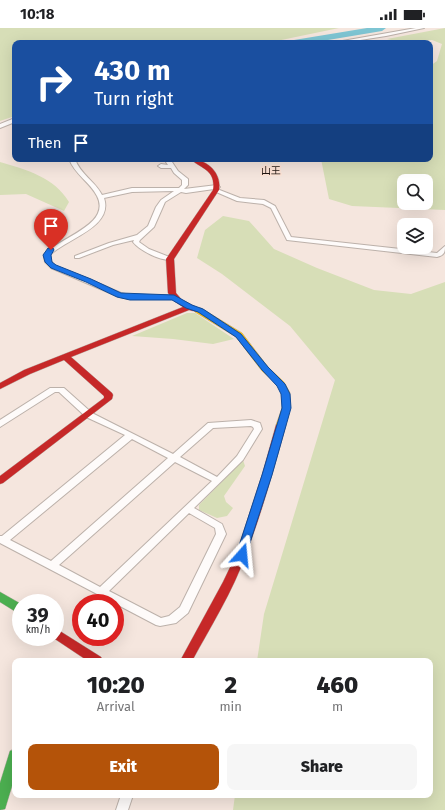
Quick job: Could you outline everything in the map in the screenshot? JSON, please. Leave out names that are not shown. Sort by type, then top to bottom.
[{"type":"street","points":[[353,40],[422,28]]},
{"type":"street","points":[[0,126],[12,121]]},
{"type":"street","points":[[73,162],[74,167],[90,182],[101,197],[103,205],[100,218],[95,224],[59,243],[47,255],[48,262],[53,267],[119,295],[130,297],[174,297],[189,307],[201,311],[238,335],[265,368],[281,384],[286,394],[286,408],[242,555],[188,658]]},
{"type":"street","points":[[77,257],[111,244],[138,237],[151,227],[162,202],[186,185],[185,179],[169,162]]},
{"type":"street","points":[[174,297],[172,293],[170,259],[216,188],[218,179],[200,162]]},
{"type":"street","points":[[161,166],[173,167]]},
{"type":"street","points":[[101,197],[132,190],[186,191],[216,188],[239,200],[264,202],[273,206],[289,240],[437,255],[440,254],[445,248]]},
{"type":"street","points":[[138,237],[136,242],[138,245],[170,259]]},
{"type":"street","points":[[0,386],[27,372],[189,307]]},
{"type":"street","points":[[0,481],[108,399],[109,395],[65,357]]},
{"type":"street","points":[[0,424],[53,390],[61,390],[89,414],[218,481]]},
{"type":"street","points":[[52,566],[211,425],[251,423],[257,425],[258,429],[240,458],[218,481],[102,591]]},
{"type":"street","points":[[131,435],[2,540],[160,622],[172,620],[184,610],[220,534],[219,526],[188,509]]},
{"type":"street","points":[[0,596],[12,604]]},
{"type":"street","points":[[64,639],[92,658]]},
{"type":"street","points":[[0,804],[12,765]]},
{"type":"street","points":[[122,810],[126,798]]},
{"type":"green space","points":[[0,28],[339,28],[281,40],[12,40],[12,117],[0,121]]},
{"type":"green space","points":[[445,28],[445,210],[433,209],[433,174],[397,174],[397,208],[352,206],[329,199],[322,162],[433,162],[433,64],[437,61],[442,44],[432,40],[387,39]]},
{"type":"green space","points":[[0,162],[30,172],[48,180],[56,186],[69,202],[64,211],[26,194],[0,195]]},
{"type":"green space","points":[[223,216],[249,221],[274,249],[317,268],[374,290],[411,294],[445,282],[445,810],[233,810],[235,798],[433,798],[433,658],[257,658],[264,614],[335,380],[290,326],[222,274],[197,258],[205,230]]},
{"type":"green space","points":[[187,313],[195,313],[234,339],[213,344],[132,336]]},
{"type":"green space","points":[[243,460],[245,466],[224,496],[226,502],[233,508],[227,516],[217,518],[199,510],[199,505]]},
{"type":"waterway","points":[[312,40],[382,28]]},
{"type":"traffic: fast","points":[[0,596],[12,604]]},
{"type":"traffic: fast","points":[[0,804],[12,765]]},
{"type":"traffic: slow","points":[[198,310],[239,335],[265,369],[281,384],[286,393],[286,408],[281,425]]},
{"type":"traffic: jam","points":[[198,310],[180,302],[172,293],[170,259],[216,190],[217,184],[214,175],[207,167],[199,162]]},
{"type":"traffic: jam","points":[[0,386],[27,372],[189,307]]},
{"type":"traffic: jam","points":[[0,481],[108,399],[109,395],[65,357]]},
{"type":"traffic: jam","points":[[188,658],[228,583],[241,555],[267,475],[281,425]]},
{"type":"traffic: jam","points":[[64,639],[92,658]]},
{"type":"district","name":"山王","points":[[271,170]]},
{"type":"route","points":[[51,250],[47,255],[48,262],[53,267],[119,295],[130,297],[174,297],[189,307],[201,311],[238,335],[265,368],[281,384],[286,394],[286,408],[242,555]]}]
